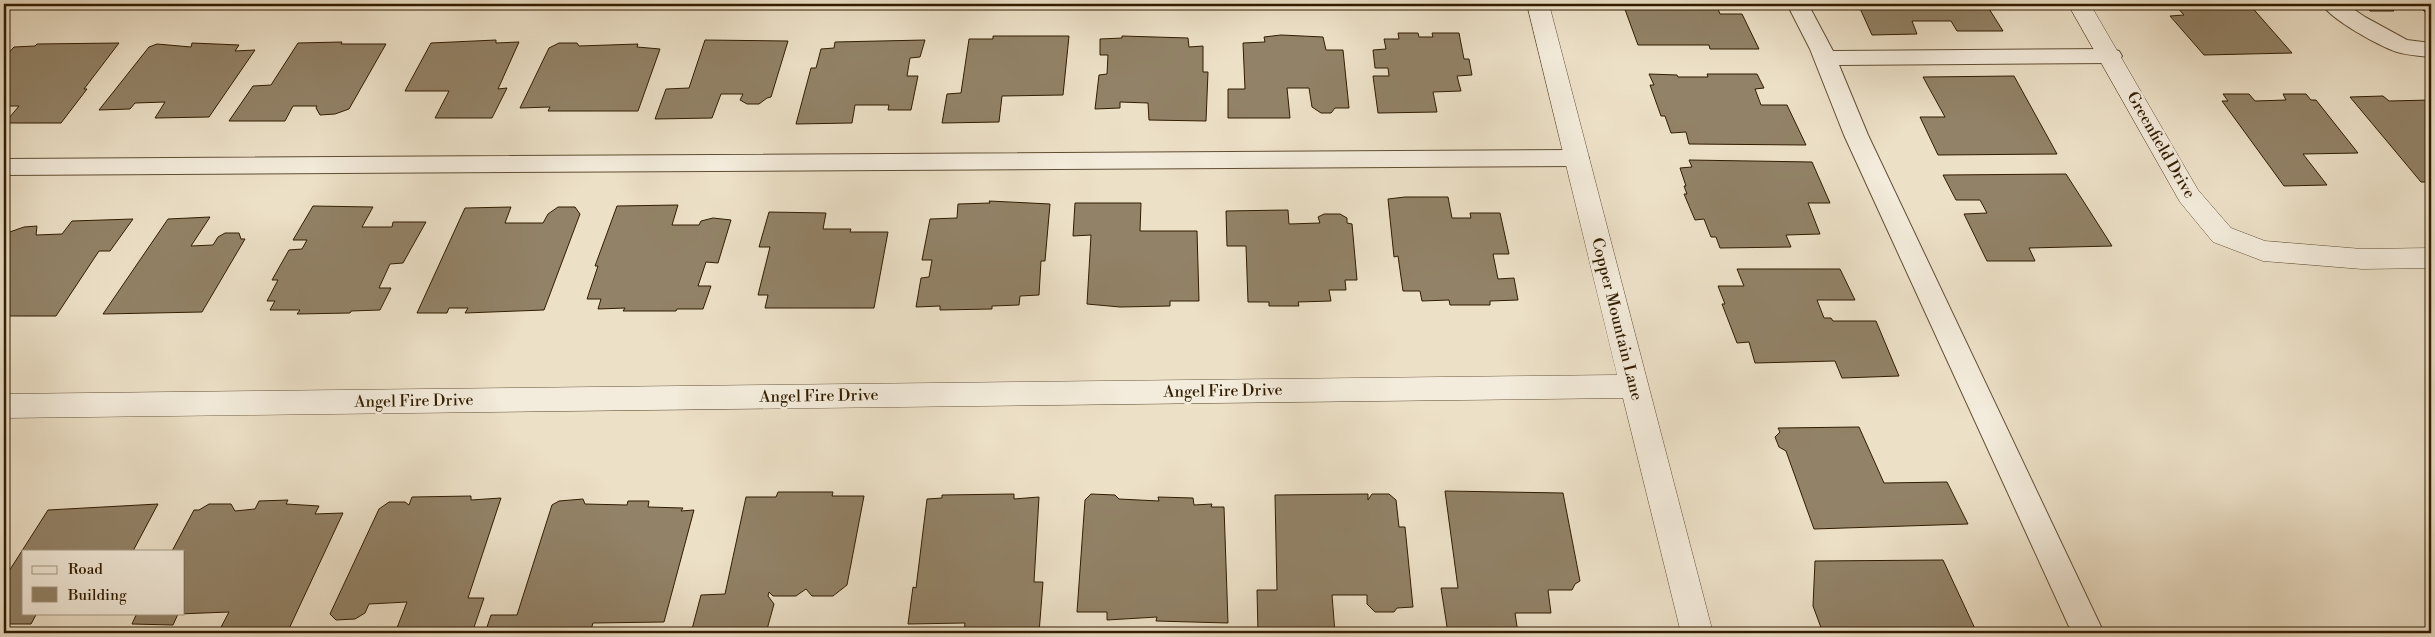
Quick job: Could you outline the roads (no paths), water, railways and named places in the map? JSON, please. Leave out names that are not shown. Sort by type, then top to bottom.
[{"type":"street","name":"Copper Mountain Lane","points":[[1538,4],[1633,386],[1697,633]]},
{"type":"street","name":"Greenfield Drive","points":[[2079,4],[2109,52],[2189,196],[2222,234],[2263,251],[2362,259],[2431,258]]},
{"type":"street","name":"Angel Fire Drive","points":[[4,406],[1633,386]]},
{"type":"lane","points":[[1798,4],[1825,58],[1856,136],[2088,633]]},
{"type":"lane","points":[[2332,4],[2357,22],[2402,46],[2431,50]]},
{"type":"lane","points":[[1825,58],[2109,52]]},
{"type":"lane","points":[[4,167],[1577,158]]}]
